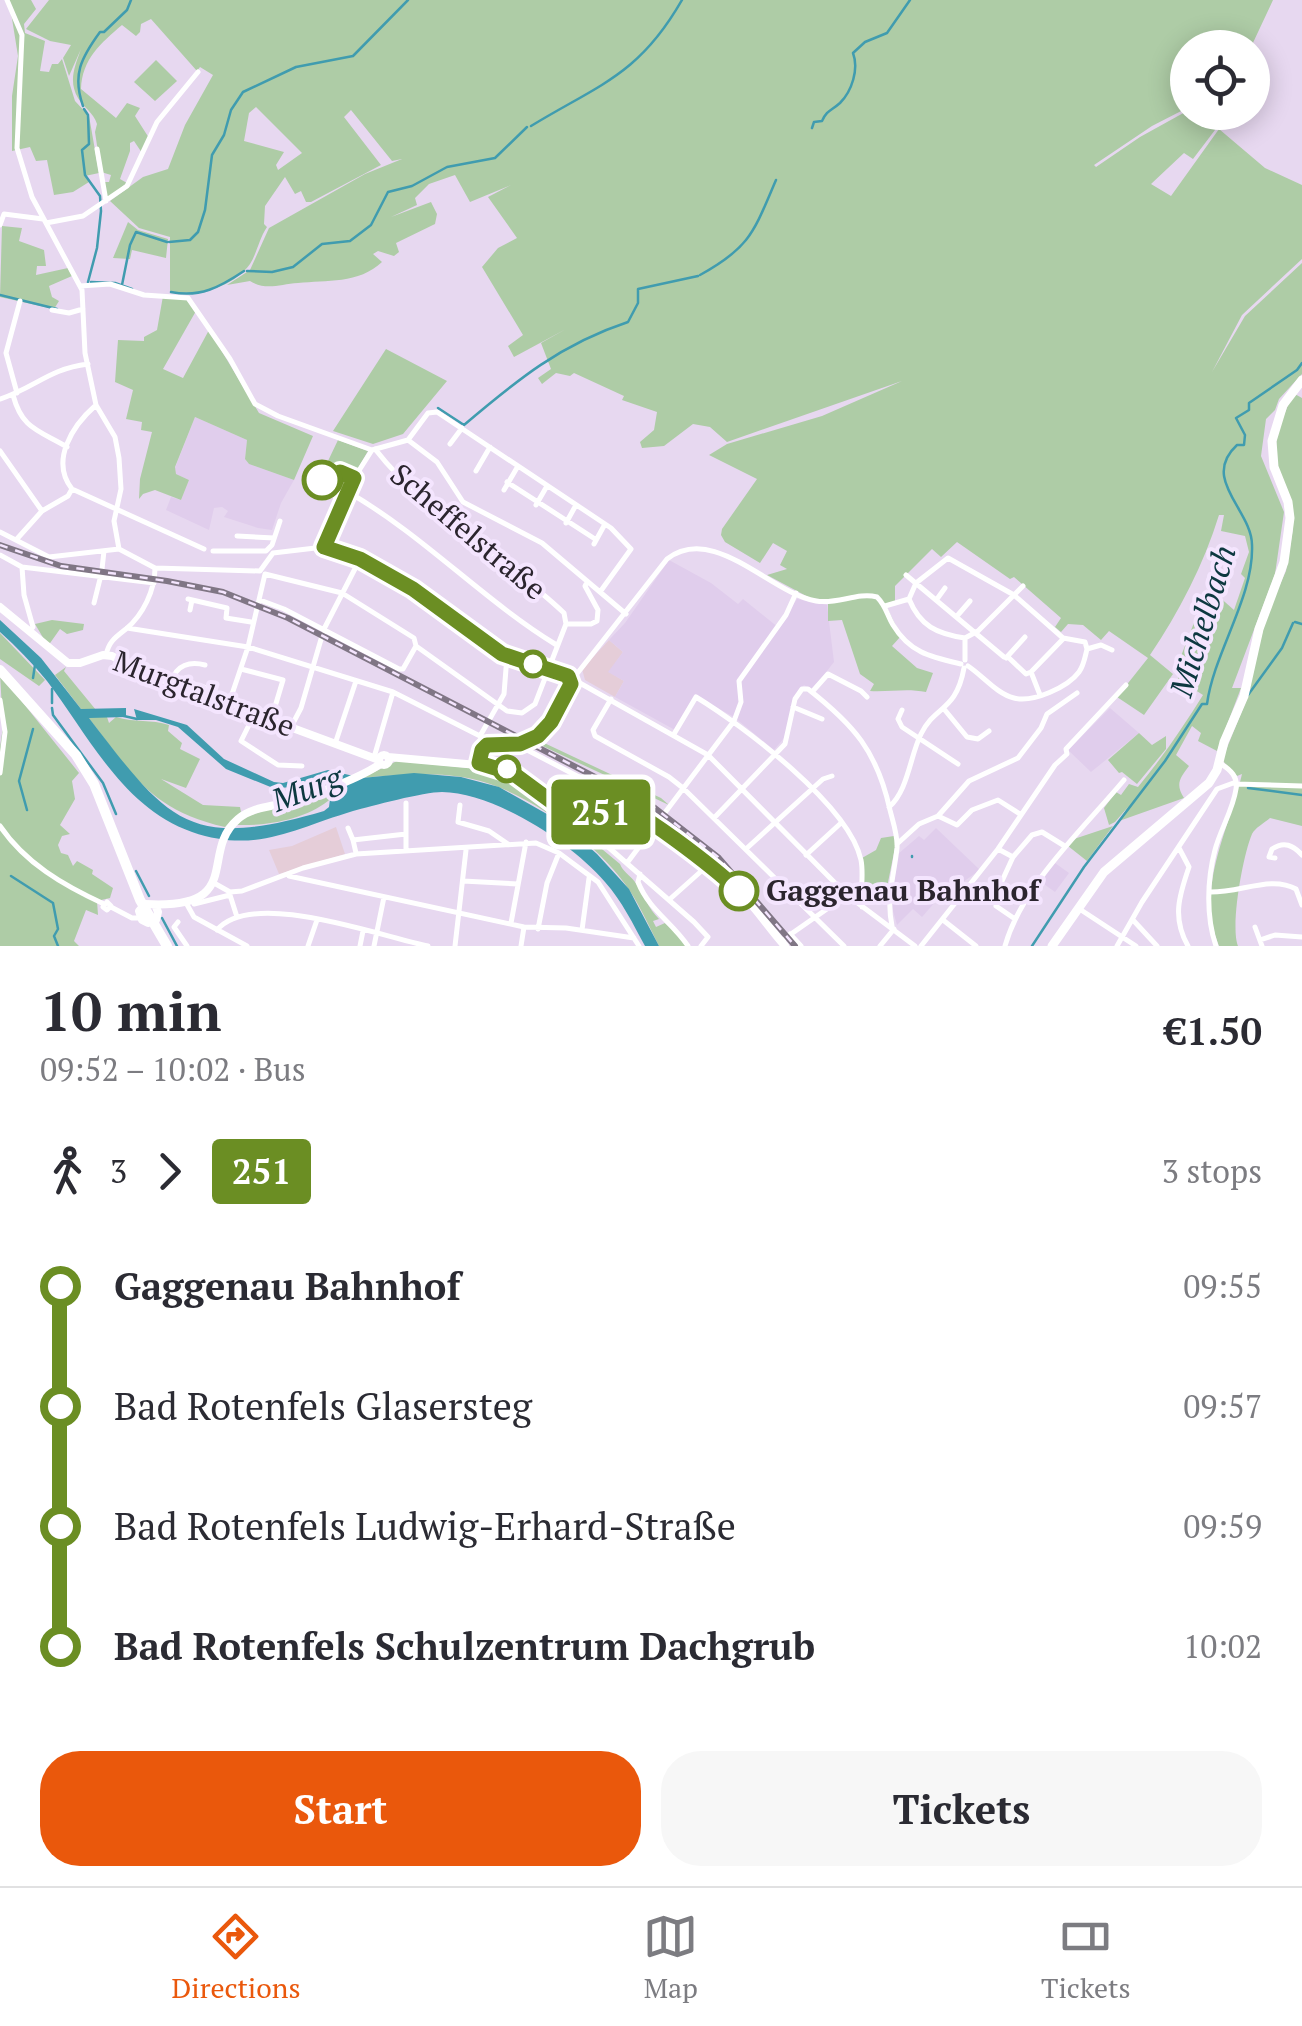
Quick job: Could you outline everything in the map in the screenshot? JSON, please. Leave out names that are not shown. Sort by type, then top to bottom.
[{"type":"main road","points":[[1052,946],[1104,872],[1213,777],[1244,696],[1258,629],[1284,562],[1290,518],[1274,467],[1272,441],[1284,405],[1302,380]]},
{"type":"main road","points":[[0,670],[58,731],[94,784],[140,900],[167,946]]},
{"type":"main road","points":[[94,784],[111,841],[167,946]]},
{"type":"main road","points":[[107,817],[148,914]]},
{"type":"street","points":[[7,0],[22,30],[17,148],[24,179],[80,286],[96,405],[116,442],[121,489],[114,527],[120,549]]},
{"type":"street","points":[[0,225],[7,214],[45,221],[79,218],[128,186],[157,122],[198,72]]},
{"type":"street","points":[[97,148],[102,202]]},
{"type":"street","points":[[80,286],[110,284],[144,295],[188,298],[255,404],[278,416],[373,450],[408,440],[430,411],[462,428],[606,524],[631,549],[600,592]]},
{"type":"street","points":[[20,301],[6,353],[20,417],[67,447]]},
{"type":"street","points":[[52,310],[69,313],[83,309]]},
{"type":"street","points":[[0,398],[64,367],[88,364]]},
{"type":"street","points":[[96,405],[80,422],[67,447],[61,470],[72,488],[204,549]]},
{"type":"street","points":[[450,444],[462,428]]},
{"type":"street","points":[[408,440],[437,462],[463,502],[542,543],[626,614]]},
{"type":"street","points":[[476,471],[490,447]]},
{"type":"street","points":[[324,547],[348,492],[373,450]]},
{"type":"street","name":"Scheffelstraße","points":[[373,450],[456,528],[565,615],[566,624],[538,698],[528,710],[516,713],[498,705]]},
{"type":"street","points":[[0,451],[42,511]]},
{"type":"street","points":[[504,490],[518,466]]},
{"type":"street","points":[[507,482],[595,541],[606,524]]},
{"type":"street","points":[[536,503],[547,486]]},
{"type":"street","points":[[16,540],[42,511],[68,496],[72,488]]},
{"type":"street","points":[[348,492],[400,524],[502,608],[556,644]]},
{"type":"street","points":[[333,495],[344,501]]},
{"type":"street","points":[[566,521],[576,505]]},
{"type":"street","points":[[230,700],[248,647],[263,573],[280,521]]},
{"type":"street","points":[[0,532],[56,558],[120,549],[156,568],[263,573],[342,593],[414,638],[416,646],[498,705]]},
{"type":"street","points":[[237,536],[274,538]]},
{"type":"street","points":[[213,552],[324,547],[360,559],[413,589],[487,646],[573,679],[674,734],[708,755],[863,910],[918,946],[998,849],[1055,765],[1067,754],[1066,749],[1126,685]]},
{"type":"street","points":[[476,763],[484,746],[520,744],[538,736],[551,722],[591,653],[667,560],[687,548],[720,554],[808,600],[830,603],[871,595],[885,606],[894,628],[912,648],[931,658],[965,664],[1011,698],[1040,695],[1072,679],[1082,668],[1086,649],[1082,640],[1063,638],[1014,595],[944,558],[916,583],[908,599],[885,606]]},
{"type":"street","points":[[94,603],[104,551]]},
{"type":"street","points":[[0,555],[22,567],[102,572],[154,583]]},
{"type":"street","points":[[291,728],[301,708],[324,629],[360,559]]},
{"type":"street","points":[[22,567],[32,627],[28,632]]},
{"type":"street","points":[[106,655],[110,642],[127,628],[147,601],[156,568]]},
{"type":"street","points":[[906,576],[1026,674],[1063,638]]},
{"type":"street","points":[[566,624],[590,624],[597,620],[598,610],[585,586],[588,582]]},
{"type":"street","points":[[908,599],[918,618],[930,628],[946,636],[965,638],[1023,586]]},
{"type":"street","points":[[936,599],[946,588]]},
{"type":"street","points":[[627,862],[734,720],[741,702],[739,681],[786,615],[796,593]]},
{"type":"street","points":[[190,610],[190,599],[210,608],[227,608],[226,618],[251,622]]},
{"type":"street","points":[[260,600],[401,670],[416,646]]},
{"type":"street","points":[[957,616],[970,601]]},
{"type":"street","name":"Murgtalstraße","points":[[0,607],[68,664],[106,655],[152,677],[202,688],[270,720],[380,758]]},
{"type":"street","points":[[127,628],[248,647],[393,692],[480,736],[506,686],[507,656]]},
{"type":"street","points":[[1006,658],[1024,637]]},
{"type":"street","points":[[890,807],[926,726],[954,699],[965,664],[965,638]]},
{"type":"street","points":[[1086,649],[1101,645],[1112,650]]},
{"type":"street","points":[[172,682],[174,672],[190,663],[205,665]]},
{"type":"street","points":[[241,669],[284,677],[270,720]]},
{"type":"street","points":[[1031,672],[1040,695]]},
{"type":"street","points":[[263,686],[265,673]]},
{"type":"street","points":[[714,818],[786,742],[796,696],[828,674],[867,697]]},
{"type":"street","points":[[335,744],[356,681]]},
{"type":"street","points":[[808,690],[836,711],[871,752],[890,807],[898,844],[888,896],[893,927],[880,946]]},
{"type":"street","points":[[380,758],[393,692]]},
{"type":"street","points":[[898,844],[919,824],[938,816],[969,781],[1018,758],[1041,728],[1046,714],[1077,693]]},
{"type":"street","points":[[674,734],[696,697],[734,720],[775,754],[842,822],[860,858],[863,910]]},
{"type":"street","points":[[611,699],[594,730],[595,736],[669,776],[748,848],[844,946]]},
{"type":"street","points":[[0,700],[5,732],[0,773]]},
{"type":"street","points":[[794,706],[822,719]]},
{"type":"street","points":[[944,709],[966,737],[978,739],[989,731]]},
{"type":"street","points":[[902,710],[900,726],[958,764]]},
{"type":"street","points":[[255,713],[241,741],[278,765],[302,766]]},
{"type":"street","points":[[529,751],[579,776],[574,791],[601,812]]},
{"type":"street","points":[[187,902],[214,883],[232,825],[246,813],[297,800],[355,776],[380,758],[476,763],[514,774],[583,825],[708,937],[701,946]]},
{"type":"street","points":[[1216,946],[1211,931],[1209,892],[1214,852],[1236,783],[1231,771],[1218,764]]},
{"type":"street","points":[[748,848],[832,776]]},
{"type":"street","points":[[1005,946],[1015,919],[1064,846],[1082,831],[1124,780]]},
{"type":"street","points":[[1117,946],[1218,789],[1236,783],[1302,786]]},
{"type":"street","points":[[938,816],[956,824],[972,810],[998,800],[1020,815]]},
{"type":"street","points":[[583,825],[590,824],[615,802],[657,827],[739,891],[783,944],[790,934],[847,895],[888,896]]},
{"type":"street","points":[[406,803],[406,848]]},
{"type":"street","points":[[460,804],[458,822],[489,831],[508,844]]},
{"type":"street","points":[[396,818],[406,818]]},
{"type":"street","points":[[806,854],[842,822]]},
{"type":"street","points":[[368,824],[371,836]]},
{"type":"street","points":[[0,826],[33,864],[104,904],[106,910],[111,907],[132,918],[251,889],[356,854],[538,843],[559,853],[598,882],[640,946]]},
{"type":"street","points":[[348,828],[356,854]]},
{"type":"street","points":[[1002,881],[1013,858],[1037,833],[1047,834],[1064,846]]},
{"type":"street","points":[[352,840],[406,834]]},
{"type":"street","points":[[511,924],[526,842]]},
{"type":"street","points":[[1274,858],[1269,857],[1272,849],[1284,844],[1302,856]]},
{"type":"street","points":[[1179,848],[1188,867],[1178,895],[1178,922],[1188,946]]},
{"type":"street","points":[[998,849],[1013,858]]},
{"type":"street","points":[[455,946],[466,850]]},
{"type":"street","points":[[538,929],[546,884],[559,853]]},
{"type":"street","points":[[670,899],[707,866]]},
{"type":"street","points":[[640,874],[638,882],[648,902],[662,920],[678,930],[688,946]]},
{"type":"street","points":[[284,876],[524,927],[634,938]]},
{"type":"street","points":[[582,930],[589,878]]},
{"type":"street","points":[[463,881],[518,884]]},
{"type":"street","points":[[1209,892],[1244,890],[1272,882],[1299,893]]},
{"type":"street","points":[[1302,882],[1302,904]]},
{"type":"street","points":[[214,883],[230,894],[237,918]]},
{"type":"street","points":[[374,946],[384,897]]},
{"type":"street","points":[[187,902],[190,914],[243,945]]},
{"type":"street","points":[[996,906],[1015,919]]},
{"type":"street","points":[[1078,908],[1136,946]]},
{"type":"street","points":[[217,930],[237,918],[280,914],[428,946]]},
{"type":"street","points":[[942,919],[976,946]]},
{"type":"street","points":[[308,946],[317,920]]},
{"type":"street","points":[[1133,920],[1157,946]]},
{"type":"street","points":[[178,922],[174,927],[187,946]]},
{"type":"street","points":[[1255,926],[1261,943],[1275,935],[1302,937]]},
{"type":"street","points":[[521,946],[524,927]]},
{"type":"street","points":[[360,946],[363,931]]},
{"type":"street","points":[[790,934],[800,946]]},
{"type":"street","points":[[614,946],[616,936]]},
{"type":"shaded area","points":[[195,417],[247,440],[245,459],[249,464],[294,480],[272,530],[224,517],[228,511],[222,507],[214,508],[209,530],[166,510],[171,497],[181,500],[189,480],[176,474],[175,468]]},
{"type":"shaded area","points":[[669,560],[711,583],[738,604],[743,599],[779,628],[797,599],[827,605],[834,662],[812,690],[804,685],[797,694],[784,738],[774,750],[734,717],[694,695],[675,730],[615,697],[624,681],[608,672],[623,652],[609,640]]},
{"type":"shaded area","points":[[609,640],[623,652],[609,672],[624,681],[615,697],[585,680],[582,669]]},
{"type":"shaded area","points":[[1110,708],[1139,733],[1091,772],[1068,750]]},
{"type":"shaded area","points":[[336,827],[345,854],[279,874],[269,850],[292,846]]},
{"type":"shaded area","points":[[936,828],[980,870],[936,901],[922,917],[913,909],[897,925],[891,904],[898,854],[919,836],[924,840]]},
{"type":"shaded area","points":[[1055,863],[1069,873],[1055,892],[1041,882]]},
{"type":"green space","points":[[9,0],[31,0],[36,9],[24,24],[25,33],[45,41],[40,71],[49,72],[52,64],[62,59],[75,101],[89,116],[99,173],[85,176],[89,182],[73,192],[54,195],[47,160],[36,161],[30,147],[12,151],[12,96],[18,56]]},
{"type":"green space","points":[[49,0],[1273,0],[1259,30],[1170,30],[1170,117],[1094,165],[1170,120],[1170,130],[1215,130],[1193,159],[1184,153],[1151,184],[1171,196],[1218,130],[1265,168],[1302,185],[1302,259],[1242,315],[1212,372],[1245,316],[1302,263],[1302,374],[1266,419],[1261,456],[1284,512],[1275,574],[1232,688],[1241,688],[1217,751],[1198,741],[1201,733],[1192,726],[1176,755],[1189,766],[1180,781],[1184,798],[1119,821],[1128,807],[1109,825],[1104,808],[1116,792],[1121,795],[1129,784],[1138,787],[1203,695],[1178,679],[1181,656],[1208,587],[1234,610],[1249,552],[1245,536],[1221,531],[1224,515],[1219,515],[1190,587],[1150,655],[1173,674],[1144,715],[1117,697],[1148,658],[1109,631],[1101,640],[1083,625],[1068,624],[1061,632],[1055,627],[1061,618],[1014,577],[1010,579],[957,542],[941,557],[932,549],[895,586],[895,601],[885,604],[901,636],[892,646],[917,668],[933,673],[926,692],[870,691],[874,684],[860,674],[842,620],[828,621],[828,600],[810,598],[767,575],[787,569],[780,565],[787,551],[773,543],[760,563],[725,542],[722,529],[757,479],[709,455],[727,444],[822,416],[902,381],[727,442],[710,427],[693,424],[664,446],[642,448],[640,442],[654,430],[657,412],[622,400],[624,396],[574,373],[556,373],[542,384],[538,378],[551,369],[541,343],[566,329],[514,357],[508,346],[523,335],[482,267],[498,248],[517,238],[488,197],[511,185],[470,202],[455,175],[429,184],[415,198],[417,205],[391,217],[431,202],[437,214],[435,224],[396,243],[399,252],[394,256],[378,251],[373,254],[382,262],[363,274],[342,280],[273,286],[250,281],[227,285],[250,270],[269,228],[365,174],[402,159],[392,161],[351,110],[344,117],[381,165],[311,202],[306,202],[301,191],[295,194],[285,177],[265,206],[267,227],[243,272],[213,289],[170,291],[170,237],[139,228],[110,201],[143,177],[168,169],[185,125],[213,75],[200,67],[197,71],[151,19],[141,24],[136,36],[122,25],[100,45],[85,69],[81,89],[116,118],[127,103],[140,108],[135,116],[149,138],[142,153],[134,141],[130,143],[120,179],[127,183],[107,199],[102,182],[109,182],[111,175],[101,172],[97,124],[73,86],[81,49],[69,76],[63,58],[71,45],[50,41],[26,29]],"holes":[[[256,107],[302,153],[278,170],[276,165],[284,152],[244,141],[249,113]]]},
{"type":"green space","points":[[156,60],[177,81],[155,101],[134,82]]},
{"type":"green space","points":[[128,222],[138,230],[168,239],[166,258],[132,250],[130,259],[113,258]]},
{"type":"green space","points":[[2,226],[22,228],[19,241],[44,250],[46,266],[37,266],[36,275],[68,268],[72,276],[49,286],[52,297],[59,301],[54,309],[0,297]]},
{"type":"green space","points":[[163,296],[184,297],[196,311],[163,369],[183,378],[209,330],[259,413],[313,436],[294,480],[249,464],[245,459],[247,440],[195,417],[175,467],[176,474],[189,480],[181,500],[155,490],[139,499],[152,432],[141,430],[142,422],[126,419],[133,390],[115,382],[118,340],[144,341],[144,337],[157,330]]},
{"type":"green space","points":[[386,349],[447,381],[403,434],[373,444],[333,431]]},
{"type":"green space","points":[[1293,393],[1302,398],[1302,826],[1270,818],[1253,832],[1239,890],[1238,946],[1219,946],[1213,924],[1212,881],[1242,774],[1237,776],[1222,760],[1251,689],[1248,688],[1268,611],[1286,571],[1293,529],[1291,503],[1275,461],[1277,432]]},
{"type":"green space","points":[[338,440],[368,451],[354,475],[345,471],[344,466],[328,461]]},
{"type":"green space","points":[[52,620],[84,624],[83,630],[67,634],[60,629],[48,646],[35,624]]},
{"type":"green space","points":[[0,633],[45,680],[39,686],[0,659]]},
{"type":"green space","points":[[66,667],[64,671],[96,710],[81,709],[55,675]]},
{"type":"green space","points":[[0,674],[79,773],[72,781],[75,799],[60,825],[70,834],[62,836],[58,845],[61,853],[68,855],[73,866],[77,861],[113,888],[110,898],[97,901],[98,915],[86,910],[74,941],[79,946],[0,946]]},
{"type":"green space","points":[[88,717],[107,717],[109,723],[116,717],[169,725],[168,731],[182,743],[180,749],[200,759],[186,788],[161,779],[203,805],[240,807],[241,812],[225,827],[199,820],[160,800],[131,772]]},
{"type":"green space","points":[[1139,733],[1152,745],[1166,736],[1166,749],[1137,784],[1119,773],[1108,760]]},
{"type":"green space","points":[[540,741],[661,798],[669,805],[536,743]]},
{"type":"green space","points":[[397,761],[500,771],[521,782],[620,864],[659,919],[653,921],[656,927],[665,923],[686,946],[659,946],[616,872],[556,819],[508,791],[462,777],[424,774],[362,778]]},
{"type":"green space","points":[[346,784],[318,808],[296,817],[236,825],[245,817]]},
{"type":"green space","points":[[1113,826],[1087,861],[1068,846],[1074,839]]},
{"type":"green space","points":[[894,836],[886,892],[863,891],[862,858],[876,850],[881,838]]},
{"type":"water","name":"Murg","points":[[0,620],[41,658],[81,709],[126,708],[126,717],[89,718],[140,782],[186,819],[211,827],[278,823],[324,811],[330,799],[349,783],[326,777],[299,787],[273,788],[226,769],[178,727],[156,720],[137,720],[134,709],[187,725],[224,759],[274,782],[328,770],[362,778],[414,773],[461,777],[499,787],[561,822],[597,854],[629,889],[659,946],[645,946],[611,889],[573,851],[508,810],[463,795],[442,792],[411,797],[255,840],[215,838],[167,821],[126,788],[109,768],[47,681],[0,632]]},
{"type":"waterway","points":[[83,106],[78,85],[83,59],[100,32],[127,10],[131,0]]},
{"type":"waterway","points":[[169,242],[190,240],[198,232],[212,155],[243,92],[296,67],[353,56],[408,0]]},
{"type":"waterway","points":[[531,126],[634,62],[682,0]]},
{"type":"waterway","points":[[812,128],[848,92],[855,73],[853,53],[865,42],[887,33],[910,0]]},
{"type":"waterway","points":[[84,109],[88,115],[89,144],[82,150],[85,175],[100,196],[101,211],[88,282]]},
{"type":"waterway","points":[[247,271],[272,272],[293,267],[322,244],[350,241],[371,225],[388,192],[412,186],[447,167],[495,158],[527,127]]},
{"type":"waterway","points":[[700,275],[741,246],[776,180]]},
{"type":"waterway","points":[[122,285],[136,232],[167,242]]},
{"type":"waterway","points":[[171,292],[191,294],[209,290],[244,271]]},
{"type":"waterway","points":[[438,408],[464,425],[561,352],[628,322],[638,303],[638,289],[698,276]]},
{"type":"waterway","points":[[91,282],[115,283],[132,289]]},
{"type":"waterway","points":[[0,295],[57,309]]},
{"type":"waterway","name":"Michelbach","points":[[1032,946],[1084,867],[1165,761],[1202,704],[1207,704],[1251,565],[1250,532],[1225,482],[1227,458],[1237,445],[1244,445],[1245,435],[1236,418],[1249,410],[1249,403],[1302,363]]},
{"type":"waterway","points":[[1295,622],[1302,624]]},
{"type":"waterway","points":[[1248,695],[1282,648],[1293,623]]},
{"type":"waterway","points":[[33,678],[35,665]]},
{"type":"waterway","points":[[52,689],[52,703]]},
{"type":"waterway","points":[[52,708],[53,715],[103,783],[116,814]]},
{"type":"waterway","points":[[124,716],[137,719]]},
{"type":"waterway","points":[[27,810],[19,781],[33,729]]},
{"type":"waterway","points":[[1248,788],[1302,795]]},
{"type":"waterway","points":[[136,871],[149,896]]},
{"type":"waterway","points":[[11,876],[53,903],[58,946]]},
{"type":"waterway","points":[[162,918],[177,946]]},
{"type":"railway","points":[[0,545],[61,566],[223,592],[288,618],[655,808],[718,857],[795,946]]},
{"type":"bus line","name":"251","points":[[322,480],[334,486],[340,472],[354,478],[324,547],[360,559],[413,589],[502,654],[568,676],[571,684],[544,732],[520,744],[484,746],[479,763],[514,774],[583,825],[594,820],[609,803],[619,802],[653,823],[739,891]]},
{"type":"place","name":"Gaggenau Bahnhof","points":[[739,891]]}]
